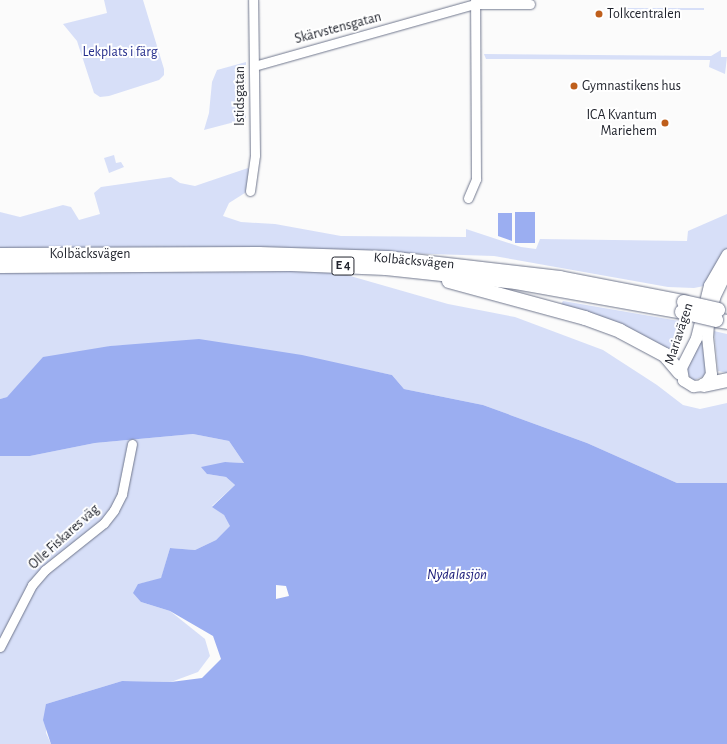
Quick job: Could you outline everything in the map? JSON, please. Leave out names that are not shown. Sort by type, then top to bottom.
[{"type":"highway","name":"Kolbäcksvägen","points":[[0,255],[259,254],[387,258],[560,278],[722,316]]},
{"type":"highway","name":"Kolbäcksvägen","points":[[0,266],[291,264],[422,271],[559,288],[683,307]]},
{"type":"highway","points":[[422,271],[620,330],[665,355],[680,373]]},
{"type":"highway","points":[[704,385],[727,380]]},
{"type":"street","name":"Istidsgatan","points":[[250,191],[254,169],[253,0]]},
{"type":"street","name":"Skärvstensgatan","points":[[254,66],[475,2],[530,4]]},
{"type":"street","points":[[468,198],[476,179],[475,2]]},
{"type":"street","name":"Mariavägen","points":[[727,254],[709,285],[696,338],[680,373],[688,385],[704,385],[711,374],[707,338],[708,324],[714,297],[727,270]]},
{"type":"street","name":"Olle Fiskares väg","points":[[0,647],[32,585],[45,570],[104,523],[114,510],[122,494],[132,444]]},
{"type":"green space","name":"Lekplats i färg","points":[[104,0],[143,0],[164,69],[164,75],[159,80],[109,96],[100,97],[94,93],[77,41],[63,24],[107,13]]},
{"type":"green space","points":[[624,8],[704,8],[704,10],[624,10]]},
{"type":"green space","points":[[721,50],[721,57],[727,57],[725,74],[709,67],[710,60],[486,59],[484,54],[711,56]]},
{"type":"green space","points":[[246,62],[246,119],[204,130],[209,113],[212,82],[217,70]]},
{"type":"green space","points":[[114,155],[116,163],[121,162],[124,167],[109,173],[104,158]]},
{"type":"green space","points":[[248,168],[251,177],[248,191],[229,203],[223,216],[241,222],[275,224],[341,236],[466,237],[466,229],[521,247],[536,249],[540,239],[687,241],[688,231],[727,214],[727,254],[709,285],[694,288],[668,287],[494,256],[305,250],[305,263],[448,304],[515,317],[603,350],[657,385],[683,405],[700,409],[727,403],[727,483],[677,483],[587,443],[483,405],[404,389],[392,375],[373,371],[138,345],[110,346],[18,386],[7,397],[0,399],[0,212],[20,217],[63,205],[71,207],[79,220],[100,214],[94,193],[101,187],[171,177],[180,183],[195,186]]},
{"type":"green space","points":[[563,301],[685,322],[671,352],[560,306]]},
{"type":"green space","points":[[714,331],[727,334],[727,373],[718,371]]},
{"type":"green space","points":[[701,336],[706,369],[704,376],[692,381],[686,370]]},
{"type":"green space","points":[[193,434],[229,441],[244,463],[225,462],[207,474],[226,477],[235,485],[212,506],[224,515],[231,526],[216,540],[195,550],[170,548],[161,579],[138,584],[141,602],[170,611],[205,639],[210,656],[198,672],[171,682],[122,681],[46,704],[46,733],[51,744],[0,744],[0,456],[30,456],[95,443]]},
{"type":"water","points":[[515,212],[535,212],[535,243],[515,243]]},
{"type":"water","points":[[498,213],[512,213],[512,241],[498,236]]},
{"type":"water","name":"Nydalasjön","points":[[199,339],[302,355],[392,375],[404,389],[483,405],[587,443],[677,483],[727,483],[727,744],[51,744],[43,720],[46,704],[122,681],[171,682],[202,678],[221,659],[213,636],[170,611],[141,602],[133,593],[138,584],[161,578],[170,548],[195,550],[216,540],[230,526],[224,515],[212,507],[235,485],[226,477],[207,474],[201,467],[225,462],[244,463],[229,441],[193,434],[95,443],[30,456],[0,456],[0,399],[7,397],[43,357],[110,346]],"holes":[[[276,585],[286,586],[289,596],[276,599]]]},
{"type":"place","name":"Tolkcentralen","points":[[599,14]]},
{"type":"place","name":"Gymnastikens hus","points":[[574,86]]},
{"type":"place","name":"ICA Kvantum Mariehem","points":[[665,123]]}]
